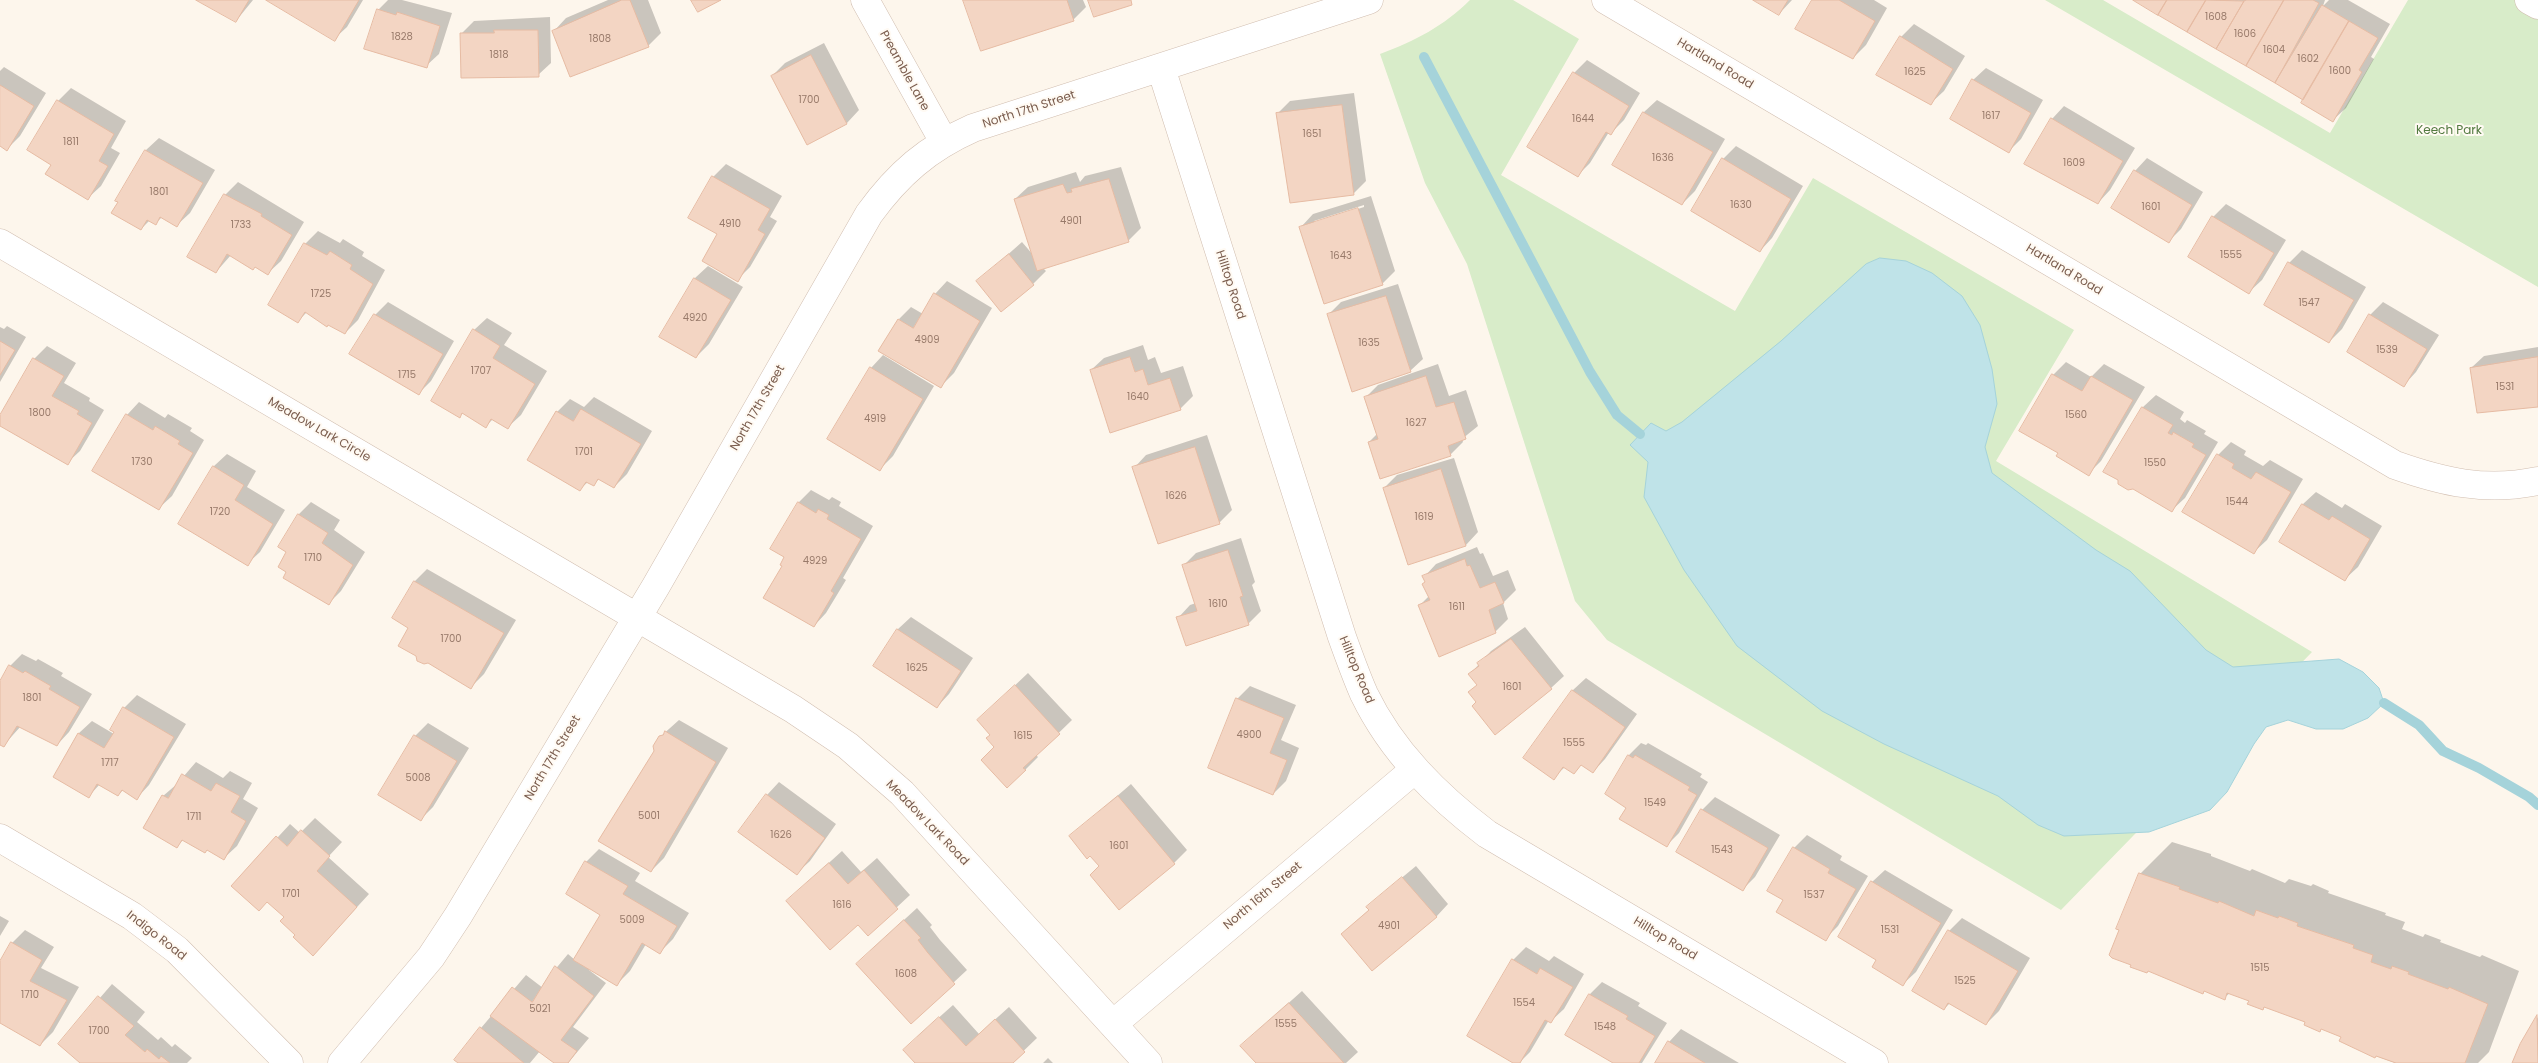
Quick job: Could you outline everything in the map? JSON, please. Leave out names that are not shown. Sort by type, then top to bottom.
[{"type":"street","name":"Preamble Lane","points":[[865,0],[944,142]]},
{"type":"street","name":"North 17th Street","points":[[342,1063],[431,957],[458,916],[638,618],[869,214],[885,192],[904,173],[944,142],[973,128],[1369,0]]},
{"type":"street","name":"Hartland Road","points":[[1606,0],[2395,465],[2436,479],[2478,486],[2521,484],[2538,481]]},
{"type":"street","points":[[2529,0],[2538,5]]},
{"type":"street","name":"Hilltop Road","points":[[1160,68],[1342,637],[1364,694],[1385,730],[1414,770],[1454,809],[1487,834],[1874,1063]]},
{"type":"street","name":"Meadow Lark Circle","points":[[0,243],[638,618]]},
{"type":"street","name":"Meadow Lark Road","points":[[638,618],[793,709],[848,746],[902,793],[1148,1063]]},
{"type":"street","name":"North 16th Street","points":[[1113,1024],[1414,770]]},
{"type":"street","name":"Indigo Road","points":[[0,838],[132,916],[177,950],[289,1063]]},
{"type":"green space","points":[[1470,0],[1513,0],[1579,39],[1501,175],[1735,311],[1813,178],[2074,330],[1996,461],[2312,652],[2061,910],[1607,640],[1575,601],[1467,264],[1425,183],[1380,54],[1428,32],[1450,18]]},
{"type":"green space","name":"Keech Park","points":[[2045,0],[2103,0],[2330,133],[2408,0],[2538,0],[2538,287]]},
{"type":"water","points":[[1880,258],[1906,261],[1932,273],[1962,296],[1980,325],[1992,369],[1997,404],[1985,447],[1992,473],[2096,550],[2130,571],[2206,650],[2233,667],[2339,659],[2363,672],[2379,688],[2384,703],[2368,718],[2343,729],[2316,729],[2288,720],[2266,727],[2254,744],[2227,792],[2210,810],[2149,832],[2064,836],[2038,825],[1998,796],[1884,744],[1822,711],[1737,646],[1684,570],[1644,497],[1648,462],[1630,445],[1651,423],[1666,431],[1682,422],[1781,341],[1866,264]]},
{"type":"building","points":[[196,0],[249,0],[236,22]]},
{"type":"building","points":[[266,0],[359,0],[335,41]]},
{"type":"building","points":[[622,0],[630,0],[649,47],[570,77],[552,31]]},
{"type":"building","points":[[691,0],[721,0],[698,12]]},
{"type":"building","points":[[963,0],[1067,0],[1074,21],[981,51]]},
{"type":"building","points":[[1088,0],[1131,0],[1132,5],[1094,17]]},
{"type":"building","points":[[1753,0],[1788,0],[1779,15]]},
{"type":"building","points":[[1812,0],[1839,0],[1875,21],[1853,59],[1795,29]]},
{"type":"building","points":[[2133,0],[2167,0],[2158,15]]},
{"type":"building","points":[[2167,0],[2206,0],[2187,32],[2158,15]]},
{"type":"building","points":[[2206,0],[2244,1],[2216,49],[2187,32]]},
{"type":"building","points":[[2284,0],[2246,66],[2216,49],[2244,1]]},
{"type":"building","points":[[2284,0],[2313,0],[2319,3],[2275,83],[2246,66]]},
{"type":"building","points":[[2322,5],[2349,21],[2303,100],[2275,83]]},
{"type":"building","points":[[377,9],[396,15],[397,12],[440,26],[427,68],[364,49]]},
{"type":"building","points":[[2349,21],[2378,38],[2359,70],[2362,72],[2333,122],[2301,103]]},
{"type":"building","points":[[494,30],[538,30],[539,77],[461,78],[460,33],[494,33]]},
{"type":"building","points":[[1900,36],[1953,69],[1931,105],[1876,75]]},
{"type":"building","points":[[811,55],[847,124],[807,145],[771,76]]},
{"type":"building","points":[[1573,72],[1629,106],[1611,135],[1606,132],[1578,177],[1527,147]]},
{"type":"building","points":[[1972,79],[2031,113],[2009,153],[1950,119]]},
{"type":"building","points":[[0,85],[34,106],[7,151],[0,146]]},
{"type":"building","points":[[57,100],[114,134],[99,161],[108,166],[88,200],[45,174],[51,165],[27,150]]},
{"type":"building","points":[[1342,105],[1354,195],[1290,203],[1276,113]]},
{"type":"building","points":[[1643,112],[1713,152],[1682,205],[1612,165]]},
{"type":"building","points":[[2051,118],[2123,161],[2098,204],[2024,164]]},
{"type":"building","points":[[145,150],[203,183],[177,227],[160,217],[156,225],[147,220],[141,230],[111,213],[118,202],[115,201]]},
{"type":"building","points":[[1722,158],[1791,199],[1760,252],[1691,211]]},
{"type":"building","points":[[2134,170],[2192,205],[2169,243],[2111,208]]},
{"type":"building","points":[[712,176],[770,209],[758,230],[765,234],[738,282],[702,261],[717,234],[688,218]]},
{"type":"building","points":[[1109,179],[1129,242],[1037,271],[1014,199],[1063,184],[1067,193],[1072,192],[1071,189]]},
{"type":"building","points":[[224,194],[262,214],[261,216],[292,235],[268,275],[255,267],[253,270],[227,254],[216,273],[187,257]]},
{"type":"building","points":[[1358,208],[1383,285],[1324,304],[1299,227]]},
{"type":"building","points":[[2212,216],[2274,253],[2249,294],[2188,257]]},
{"type":"building","points":[[304,243],[327,255],[330,251],[352,265],[350,269],[373,284],[345,334],[328,325],[327,327],[305,312],[298,323],[268,305]]},
{"type":"building","points":[[1009,254],[1034,285],[1001,312],[976,281]]},
{"type":"building","points":[[2288,262],[2354,300],[2329,343],[2264,305]]},
{"type":"building","points":[[694,278],[731,300],[696,358],[659,337]]},
{"type":"building","points":[[934,293],[980,321],[941,388],[878,351],[898,319],[913,328]]},
{"type":"building","points":[[1386,296],[1411,372],[1352,392],[1327,314]]},
{"type":"building","points":[[374,314],[443,354],[419,395],[349,354]]},
{"type":"building","points":[[2369,314],[2427,349],[2404,387],[2347,352]]},
{"type":"building","points":[[473,329],[500,346],[493,358],[535,384],[508,429],[491,419],[486,428],[462,413],[460,418],[431,401]]},
{"type":"building","points":[[0,341],[15,350],[0,375]]},
{"type":"building","points":[[1130,357],[1135,372],[1143,369],[1148,385],[1170,378],[1181,410],[1110,433],[1090,370]]},
{"type":"building","points":[[2538,357],[2538,407],[2477,413],[2470,368]]},
{"type":"building","points":[[33,358],[64,376],[52,396],[79,411],[77,414],[92,423],[68,465],[0,426],[0,415]]},
{"type":"building","points":[[870,367],[923,399],[880,471],[827,439]]},
{"type":"building","points":[[2052,374],[2082,391],[2091,376],[2133,400],[2089,476],[2056,456],[2058,453],[2019,431]]},
{"type":"building","points":[[1426,376],[1436,407],[1454,402],[1466,439],[1448,446],[1451,456],[1380,479],[1368,442],[1378,439],[1364,397]]},
{"type":"building","points":[[2142,407],[2173,425],[2168,433],[2172,435],[2173,432],[2194,444],[2192,447],[2206,455],[2172,512],[2133,489],[2128,490],[2118,484],[2118,480],[2103,472]]},
{"type":"building","points":[[581,409],[641,444],[614,488],[598,479],[594,486],[586,482],[580,491],[527,460],[556,411],[573,421]]},
{"type":"building","points":[[126,414],[153,430],[155,426],[180,441],[178,444],[193,453],[159,510],[92,471]]},
{"type":"building","points":[[1195,447],[1220,524],[1158,544],[1132,467]]},
{"type":"building","points":[[2217,454],[2234,464],[2232,468],[2251,479],[2256,472],[2291,492],[2254,554],[2182,512]]},
{"type":"building","points":[[213,466],[244,485],[235,500],[273,524],[248,566],[178,524]]},
{"type":"building","points":[[1441,469],[1466,546],[1408,565],[1383,488]]},
{"type":"building","points":[[798,502],[816,513],[818,509],[829,515],[827,519],[861,539],[831,591],[834,593],[814,627],[763,598],[782,566],[780,565],[784,557],[770,549]]},
{"type":"building","points":[[2302,504],[2329,520],[2332,516],[2370,539],[2345,581],[2279,542]]},
{"type":"building","points":[[298,514],[328,533],[322,543],[353,565],[329,605],[283,578],[286,572],[278,567],[286,552],[278,547]]},
{"type":"building","points":[[1228,550],[1243,596],[1240,597],[1249,625],[1186,646],[1176,617],[1197,611],[1182,565]]},
{"type":"building","points":[[1465,559],[1467,566],[1470,565],[1480,588],[1495,582],[1504,603],[1489,610],[1496,633],[1439,657],[1418,605],[1430,600],[1422,584],[1425,582],[1422,576]]},
{"type":"building","points":[[414,581],[504,633],[471,689],[428,663],[424,664],[417,661],[416,656],[398,646],[408,628],[392,618]]},
{"type":"building","points":[[897,629],[961,671],[937,708],[873,666]]},
{"type":"building","points":[[1511,639],[1552,689],[1495,735],[1472,706],[1476,702],[1468,692],[1477,685],[1468,674],[1479,666],[1477,663]]},
{"type":"building","points":[[9,665],[23,673],[25,671],[51,686],[49,689],[80,707],[57,746],[17,726],[4,747],[0,745],[0,681]]},
{"type":"building","points":[[1015,685],[1060,734],[1023,768],[1026,770],[1007,788],[981,760],[994,747],[986,738],[990,735],[977,720]]},
{"type":"building","points":[[1572,690],[1625,727],[1593,773],[1581,765],[1574,774],[1563,767],[1554,780],[1523,758]]},
{"type":"building","points":[[1236,698],[1284,718],[1270,753],[1287,760],[1273,795],[1208,768]]},
{"type":"building","points":[[123,707],[174,737],[137,800],[122,790],[118,796],[97,784],[89,798],[53,777],[78,733],[104,748],[114,732],[110,730]]},
{"type":"building","points":[[665,731],[716,762],[651,872],[598,841],[654,751],[653,746],[659,736],[663,735]]},
{"type":"building","points":[[414,735],[457,761],[421,821],[378,795]]},
{"type":"building","points":[[1628,755],[1633,758],[1635,755],[1690,787],[1688,790],[1697,795],[1667,847],[1619,819],[1626,808],[1605,794]]},
{"type":"building","points":[[182,774],[211,791],[216,783],[240,796],[231,812],[246,821],[224,860],[207,850],[205,853],[182,840],[177,848],[143,828],[162,795],[168,798]]},
{"type":"building","points":[[766,794],[825,838],[797,875],[738,832]]},
{"type":"building","points":[[1118,796],[1175,864],[1119,910],[1090,875],[1099,866],[1090,856],[1087,859],[1069,836]]},
{"type":"building","points":[[1701,809],[1768,848],[1743,891],[1676,852]]},
{"type":"building","points":[[301,830],[330,856],[317,871],[357,907],[313,956],[293,937],[295,935],[280,921],[284,917],[267,902],[259,911],[231,886],[276,836],[287,846]]},
{"type":"building","points":[[1793,847],[1830,869],[1828,873],[1856,889],[1826,941],[1776,912],[1783,900],[1767,891]]},
{"type":"building","points":[[585,861],[628,886],[623,894],[677,926],[660,954],[642,943],[617,986],[573,960],[600,915],[566,894]]},
{"type":"building","points":[[829,863],[848,884],[864,870],[898,909],[868,936],[858,925],[830,950],[786,901]]},
{"type":"building","points":[[2139,873],[2218,903],[2219,901],[2254,916],[2256,910],[2298,923],[2297,926],[2354,945],[2353,948],[2373,955],[2371,962],[2391,969],[2392,966],[2409,972],[2408,974],[2448,989],[2449,987],[2488,1004],[2465,1063],[2396,1063],[2376,1056],[2375,1058],[2339,1041],[2341,1037],[2321,1029],[2320,1032],[2304,1025],[2305,1022],[2264,1007],[2263,1010],[2247,1004],[2249,1001],[2227,993],[2225,1000],[2204,991],[2203,994],[2148,971],[2147,973],[2130,967],[2131,965],[2112,958],[2109,955],[2119,930],[2116,929]]},
{"type":"building","points":[[1402,877],[1437,917],[1372,971],[1341,934],[1369,910],[1366,907]]},
{"type":"building","points":[[1871,881],[1941,923],[1903,986],[1872,967],[1876,960],[1838,937]]},
{"type":"building","points":[[904,920],[921,938],[918,940],[955,984],[911,1024],[856,964]]},
{"type":"building","points":[[1948,930],[2018,971],[1986,1025],[1948,1003],[1944,1010],[1912,991]]},
{"type":"building","points":[[11,942],[42,960],[30,981],[67,1000],[40,1046],[0,1023],[0,961]]},
{"type":"building","points":[[1512,959],[1537,974],[1540,968],[1573,987],[1551,1023],[1545,1020],[1520,1063],[1513,1063],[1467,1036]]},
{"type":"building","points":[[555,966],[594,996],[561,1040],[577,1051],[568,1063],[554,1063],[490,1016],[512,987],[532,1002]]},
{"type":"building","points":[[1589,994],[1628,1016],[1626,1019],[1655,1036],[1639,1063],[1613,1063],[1565,1035]]},
{"type":"building","points":[[98,996],[134,1026],[125,1035],[145,1052],[147,1049],[159,1059],[161,1056],[170,1063],[80,1063],[58,1044]]},
{"type":"building","points":[[1289,1003],[1344,1063],[1256,1063],[1240,1046]]},
{"type":"building","points":[[2537,1015],[2538,1063],[2512,1063],[2520,1044]]},
{"type":"building","points":[[939,1017],[966,1046],[995,1019],[1025,1052],[1013,1063],[915,1063],[903,1050]]},
{"type":"building","points":[[480,1027],[524,1063],[458,1063],[454,1060]]},
{"type":"building","points":[[1668,1041],[1705,1063],[1655,1063]]},
{"type":"waterway","points":[[1424,57],[1590,372],[1617,415],[1640,434]]},
{"type":"waterway","points":[[2384,703],[2419,725],[2443,751],[2479,768],[2529,797],[2538,805]]}]
